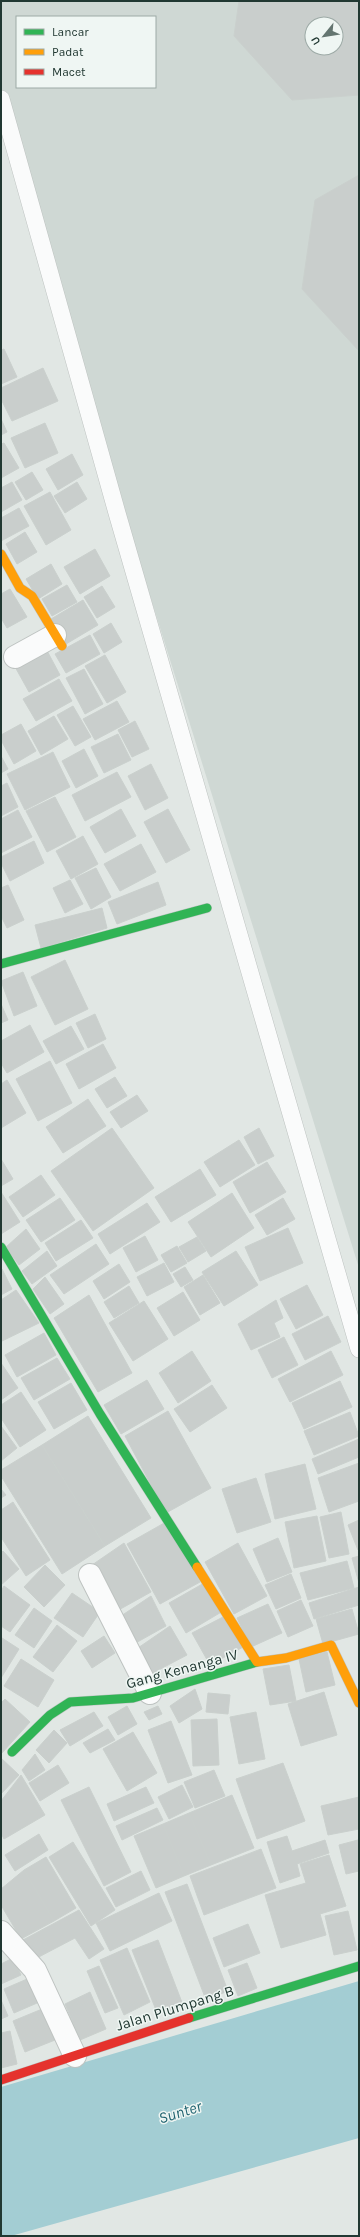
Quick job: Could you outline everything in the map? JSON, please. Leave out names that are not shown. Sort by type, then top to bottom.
[{"type":"street","points":[[1,554],[20,588],[32,596],[58,640],[15,657]]},
{"type":"street","points":[[1,964],[207,908]]},
{"type":"street","points":[[1,1247],[100,1414],[257,1662]]},
{"type":"street","points":[[90,1575],[150,1693]]},
{"type":"street","name":"Gang Kenanga IV","points":[[12,1752],[50,1716],[70,1702],[127,1699],[257,1662],[286,1658],[331,1645],[359,1703]]},
{"type":"street","points":[[1,1932],[35,1970],[75,2056]]},
{"type":"street","name":"Jalan Plumpang B","points":[[1,2080],[129,2037],[359,1966]]},
{"type":"lane","points":[[1,99],[114,506],[359,1349]]},
{"type":"shaded area","points":[[1,1],[359,1],[359,1268],[1,116]]},
{"type":"water","name":"Sunter","points":[[359,1981],[359,2138],[11,2236],[1,2236],[1,2087]]},
{"type":"building","points":[[239,1],[359,1],[359,95],[292,100],[234,36]]},
{"type":"building","points":[[359,175],[359,351],[302,289],[315,200]]},
{"type":"building","points":[[4,349],[17,377],[1,384],[1,350]]},
{"type":"building","points":[[43,368],[58,401],[12,421],[1,399],[1,388]]},
{"type":"building","points":[[1,419],[7,432],[1,435]]},
{"type":"building","points":[[45,423],[58,453],[25,468],[11,438]]},
{"type":"building","points":[[4,443],[19,468],[1,478],[1,444]]},
{"type":"building","points":[[72,454],[83,475],[58,490],[46,469]]},
{"type":"building","points":[[32,472],[43,490],[26,500],[15,482]]},
{"type":"building","points":[[12,482],[22,500],[1,512],[1,488]]},
{"type":"building","points":[[77,482],[87,499],[65,513],[54,496]]},
{"type":"building","points":[[50,492],[71,530],[46,545],[24,506]]},
{"type":"building","points":[[19,508],[29,526],[1,541],[1,518]]},
{"type":"building","points":[[25,532],[37,552],[17,564],[6,544]]},
{"type":"building","points":[[95,549],[110,576],[80,594],[64,567]]},
{"type":"building","points":[[51,564],[62,584],[38,599],[26,579]]},
{"type":"building","points":[[67,585],[77,602],[52,616],[42,599]]},
{"type":"building","points":[[102,586],[115,607],[97,618],[84,597]]},
{"type":"building","points":[[10,589],[27,617],[7,628],[1,618],[1,594]]},
{"type":"building","points":[[83,600],[98,625],[66,644],[51,619]]},
{"type":"building","points":[[111,623],[122,642],[104,653],[93,634]]},
{"type":"building","points":[[90,635],[100,654],[66,673],[55,654]]},
{"type":"building","points":[[45,647],[60,675],[29,692],[14,665]]},
{"type":"building","points":[[105,655],[126,692],[107,703],[85,666]]},
{"type":"building","points":[[84,669],[103,704],[85,714],[66,678]]},
{"type":"building","points":[[59,679],[72,701],[36,721],[23,699]]},
{"type":"building","points":[[117,701],[129,722],[95,740],[83,719]]},
{"type":"building","points":[[73,706],[91,737],[75,746],[57,715]]},
{"type":"building","points":[[54,716],[68,739],[41,755],[28,731]]},
{"type":"building","points":[[135,721],[149,749],[132,757],[118,730]]},
{"type":"building","points":[[21,724],[36,751],[14,764],[1,740],[1,735]]},
{"type":"building","points":[[118,734],[131,760],[104,773],[91,747]]},
{"type":"building","points":[[84,749],[98,776],[76,788],[62,761]]},
{"type":"building","points":[[53,752],[70,787],[25,810],[7,774]]},
{"type":"building","points":[[1,756],[8,769],[1,773]]},
{"type":"building","points":[[151,764],[168,798],[145,810],[128,776]]},
{"type":"building","points":[[117,772],[131,797],[85,821],[72,795]]},
{"type":"building","points":[[7,783],[18,807],[1,816],[1,786]]},
{"type":"building","points":[[55,797],[76,837],[47,852],[26,811]]},
{"type":"building","points":[[121,809],[136,836],[105,853],[90,827]]},
{"type":"building","points":[[168,809],[190,850],[166,863],[144,822]]},
{"type":"building","points":[[18,810],[32,837],[1,853],[1,819]]},
{"type":"building","points":[[83,836],[98,864],[71,879],[56,851]]},
{"type":"building","points":[[34,841],[44,863],[10,881],[1,863],[1,857]]},
{"type":"building","points":[[141,844],[156,872],[120,891],[104,864]]},
{"type":"building","points":[[96,868],[111,897],[91,909],[75,878]]},
{"type":"building","points":[[70,880],[83,904],[65,913],[53,888]]},
{"type":"building","points":[[158,882],[166,905],[117,924],[108,902]]},
{"type":"building","points":[[8,885],[24,920],[7,928],[1,916],[1,888]]},
{"type":"building","points":[[102,908],[107,928],[41,948],[35,925]]},
{"type":"building","points":[[65,960],[88,1009],[55,1025],[31,977]]},
{"type":"building","points":[[23,972],[37,1006],[14,1016],[1,981]]},
{"type":"building","points":[[1,1004],[8,1020],[1,1023]]},
{"type":"building","points":[[95,1014],[106,1039],[88,1048],[76,1023]]},
{"type":"building","points":[[30,1025],[44,1052],[7,1073],[1,1063],[1,1041]]},
{"type":"building","points":[[71,1026],[84,1049],[56,1064],[43,1041]]},
{"type":"building","points":[[103,1044],[116,1068],[79,1089],[66,1064]]},
{"type":"building","points":[[50,1061],[72,1103],[38,1121],[16,1079]]},
{"type":"building","points":[[115,1077],[127,1096],[107,1108],[95,1089]]},
{"type":"building","points":[[7,1080],[26,1113],[1,1128],[1,1084]]},
{"type":"building","points":[[137,1095],[148,1111],[121,1128],[110,1112]]},
{"type":"building","points":[[88,1099],[106,1126],[63,1153],[46,1127]]},
{"type":"building","points":[[112,1128],[154,1188],[93,1231],[51,1171]]},
{"type":"building","points":[[259,1128],[274,1156],[258,1164],[244,1137]]},
{"type":"building","points":[[239,1140],[255,1165],[220,1187],[204,1162]]},
{"type":"building","points":[[1,1159],[13,1179],[1,1186]]},
{"type":"building","points":[[267,1162],[286,1192],[250,1213],[233,1182]]},
{"type":"building","points":[[200,1169],[216,1195],[171,1222],[155,1197]]},
{"type":"building","points":[[41,1175],[55,1195],[23,1217],[9,1197]]},
{"type":"building","points":[[1,1192],[20,1222],[1,1234]]},
{"type":"building","points":[[232,1193],[254,1228],[211,1257],[188,1222]]},
{"type":"building","points":[[60,1198],[75,1220],[41,1242],[26,1220]]},
{"type":"building","points":[[283,1198],[295,1219],[267,1235],[255,1215]]},
{"type":"building","points":[[147,1203],[160,1222],[110,1254],[98,1234]]},
{"type":"building","points":[[81,1220],[93,1238],[56,1261],[45,1243]]},
{"type":"building","points":[[288,1228],[303,1263],[260,1281],[245,1247]]},
{"type":"building","points":[[26,1229],[40,1249],[19,1265],[6,1247]]},
{"type":"building","points":[[145,1236],[158,1260],[136,1272],[123,1248]]},
{"type":"building","points":[[197,1237],[206,1251],[188,1262],[179,1247]]},
{"type":"building","points":[[96,1244],[109,1264],[64,1294],[50,1275]]},
{"type":"building","points":[[177,1246],[187,1263],[171,1272],[161,1255]]},
{"type":"building","points":[[47,1251],[57,1266],[32,1284],[22,1271]]},
{"type":"building","points":[[236,1251],[258,1285],[224,1306],[202,1272]]},
{"type":"building","points":[[164,1263],[174,1282],[147,1296],[137,1277]]},
{"type":"building","points":[[119,1264],[130,1282],[104,1299],[93,1281]]},
{"type":"building","points":[[185,1267],[193,1280],[181,1287],[173,1274]]},
{"type":"building","points":[[2,1269],[12,1289],[1,1295],[1,1270]]},
{"type":"building","points":[[203,1275],[220,1303],[200,1315],[184,1287]]},
{"type":"building","points":[[45,1277],[64,1304],[50,1314],[33,1289]]},
{"type":"building","points":[[307,1285],[323,1315],[296,1329],[280,1299]]},
{"type":"building","points":[[129,1286],[139,1303],[114,1318],[104,1302]]},
{"type":"building","points":[[16,1290],[39,1323],[2,1341],[1,1300]]},
{"type":"building","points":[[183,1292],[200,1320],[174,1336],[157,1308]]},
{"type":"building","points":[[89,1295],[132,1373],[98,1392],[54,1318]]},
{"type":"building","points":[[276,1300],[283,1318],[274,1323],[280,1337],[251,1350],[238,1324]]},
{"type":"building","points":[[144,1301],[168,1339],[133,1361],[109,1323]]},
{"type":"building","points":[[328,1316],[341,1342],[305,1360],[292,1334]]},
{"type":"building","points":[[44,1333],[56,1355],[17,1377],[5,1355]]},
{"type":"building","points":[[284,1337],[298,1365],[272,1378],[258,1350]]},
{"type":"building","points":[[192,1351],[211,1381],[178,1403],[159,1373]]},
{"type":"building","points":[[331,1351],[343,1375],[290,1402],[278,1379]]},
{"type":"building","points":[[57,1358],[70,1379],[34,1400],[21,1378]]},
{"type":"building","points":[[1,1363],[18,1388],[1,1400]]},
{"type":"building","points":[[147,1380],[164,1409],[121,1434],[104,1405]]},
{"type":"building","points":[[340,1381],[352,1407],[304,1429],[292,1403]]},
{"type":"building","points":[[71,1383],[87,1410],[54,1429],[38,1402]]},
{"type":"building","points":[[212,1385],[227,1408],[190,1432],[174,1409]]},
{"type":"building","points":[[21,1392],[46,1430],[20,1447],[1,1418],[1,1405]]},
{"type":"building","points":[[168,1411],[211,1488],[166,1513],[125,1436]]},
{"type":"building","points":[[350,1412],[359,1436],[314,1455],[304,1431]]},
{"type":"building","points":[[88,1416],[151,1518],[105,1546],[42,1445]]},
{"type":"building","points":[[1,1426],[17,1448],[1,1461]]},
{"type":"building","points":[[359,1439],[359,1457],[318,1474],[312,1459]]},
{"type":"building","points":[[42,1445],[105,1546],[62,1574],[1,1476],[1,1470]]},
{"type":"building","points":[[359,1463],[359,1501],[329,1512],[318,1478]]},
{"type":"building","points":[[305,1464],[316,1509],[275,1519],[265,1474]]},
{"type":"building","points":[[256,1478],[271,1522],[237,1533],[222,1489]]},
{"type":"building","points":[[1,1489],[6,1495],[1,1498]]},
{"type":"building","points":[[13,1502],[50,1560],[26,1576],[1,1537],[1,1510]]},
{"type":"building","points":[[341,1512],[349,1554],[329,1558],[320,1517]]},
{"type":"building","points":[[317,1516],[326,1561],[294,1568],[285,1522]]},
{"type":"building","points":[[359,1520],[359,1550],[358,1550],[348,1525]]},
{"type":"building","points":[[166,1522],[200,1582],[160,1604],[127,1544]]},
{"type":"building","points":[[278,1538],[292,1572],[267,1582],[253,1549]]},
{"type":"building","points":[[124,1543],[151,1592],[115,1612],[92,1565]]},
{"type":"building","points":[[238,1543],[267,1596],[234,1614],[205,1562]]},
{"type":"building","points":[[3,1551],[19,1569],[1,1585],[1,1553]]},
{"type":"building","points":[[359,1556],[359,1583],[352,1558]]},
{"type":"building","points":[[347,1561],[354,1588],[308,1600],[300,1573]]},
{"type":"building","points":[[45,1565],[65,1585],[44,1607],[24,1587]]},
{"type":"building","points":[[291,1574],[301,1598],[276,1609],[265,1585]]},
{"type":"building","points":[[206,1582],[223,1611],[186,1633],[169,1603]]},
{"type":"building","points":[[4,1586],[30,1605],[10,1632],[1,1626],[1,1591]]},
{"type":"building","points":[[359,1587],[359,1605],[314,1619],[309,1603]]},
{"type":"building","points":[[72,1593],[100,1612],[83,1637],[54,1618]]},
{"type":"building","points":[[151,1596],[166,1626],[132,1645],[118,1618]]},
{"type":"building","points":[[301,1600],[313,1626],[288,1637],[277,1611]]},
{"type":"building","points":[[268,1604],[282,1633],[251,1647],[237,1618]]},
{"type":"building","points":[[34,1608],[52,1621],[34,1648],[15,1635]]},
{"type":"building","points":[[352,1609],[359,1634],[323,1644],[316,1619]]},
{"type":"building","points":[[225,1616],[245,1646],[210,1665],[192,1633]]},
{"type":"building","points":[[57,1625],[77,1641],[53,1672],[33,1657]]},
{"type":"building","points":[[170,1626],[187,1655],[147,1676],[135,1650]]},
{"type":"building","points":[[104,1636],[115,1653],[92,1668],[81,1651]]},
{"type":"building","points":[[2,1638],[19,1649],[1,1678],[1,1639]]},
{"type":"building","points":[[327,1652],[335,1685],[306,1692],[299,1659]]},
{"type":"building","points":[[21,1659],[54,1680],[38,1707],[4,1686]]},
{"type":"building","points":[[289,1665],[296,1701],[270,1705],[263,1669]]},
{"type":"building","points":[[195,1689],[202,1709],[179,1723],[170,1706]]},
{"type":"building","points":[[324,1692],[337,1735],[301,1746],[288,1704]]},
{"type":"building","points":[[208,1693],[230,1695],[228,1714],[206,1712]]},
{"type":"building","points":[[5,1699],[30,1722],[2,1753],[1,1703]]},
{"type":"building","points":[[127,1706],[137,1724],[118,1735],[108,1717]]},
{"type":"building","points":[[158,1706],[162,1714],[149,1720],[144,1712]]},
{"type":"building","points":[[94,1712],[103,1726],[70,1746],[60,1730]]},
{"type":"building","points":[[256,1712],[265,1759],[239,1764],[230,1717]]},
{"type":"building","points":[[217,1719],[219,1765],[193,1766],[191,1720]]},
{"type":"building","points":[[171,1721],[192,1775],[168,1783],[148,1730]]},
{"type":"building","points":[[108,1729],[115,1740],[90,1753],[83,1743]]},
{"type":"building","points":[[54,1730],[67,1743],[49,1763],[36,1750]]},
{"type":"building","points":[[133,1732],[157,1773],[127,1791],[103,1749]]},
{"type":"building","points":[[35,1754],[45,1770],[29,1781],[22,1770]]},
{"type":"building","points":[[1,1758],[19,1775],[1,1794]]},
{"type":"building","points":[[283,1763],[305,1821],[257,1839],[236,1779]]},
{"type":"building","points":[[58,1765],[69,1783],[40,1801],[29,1783]]},
{"type":"building","points":[[214,1770],[225,1796],[195,1808],[184,1782]]},
{"type":"building","points":[[21,1775],[45,1815],[4,1839],[1,1833],[1,1801]]},
{"type":"building","points":[[182,1785],[193,1807],[169,1819],[158,1797]]},
{"type":"building","points":[[89,1787],[131,1872],[104,1886],[61,1800]]},
{"type":"building","points":[[146,1787],[154,1803],[114,1821],[107,1804]]},
{"type":"building","points":[[232,1795],[254,1848],[211,1865],[189,1813]]},
{"type":"building","points":[[359,1797],[359,1829],[328,1835],[321,1806]]},
{"type":"building","points":[[157,1808],[163,1820],[122,1840],[116,1826]]},
{"type":"building","points":[[189,1813],[211,1865],[184,1876],[163,1824]]},
{"type":"building","points":[[163,1824],[184,1876],[156,1888],[134,1836]]},
{"type":"building","points":[[39,1834],[48,1850],[15,1871],[5,1855]]},
{"type":"building","points":[[287,1836],[292,1851],[325,1840],[329,1853],[297,1864],[300,1876],[280,1883],[267,1842]]},
{"type":"building","points":[[358,1840],[359,1871],[346,1874],[339,1845]]},
{"type":"building","points":[[73,1842],[115,1910],[91,1926],[49,1857]]},
{"type":"building","points":[[261,1849],[276,1888],[204,1915],[190,1876]]},
{"type":"building","points":[[329,1855],[346,1906],[320,1914],[326,1935],[281,1948],[265,1895],[306,1883],[300,1864]]},
{"type":"building","points":[[46,1857],[76,1908],[54,1921],[24,1870]]},
{"type":"building","points":[[24,1870],[54,1921],[21,1939],[1,1905],[1,1889]]},
{"type":"building","points":[[141,1871],[150,1890],[116,1907],[106,1888]]},
{"type":"building","points":[[187,1884],[228,1991],[206,2000],[165,1892]]},
{"type":"building","points":[[159,1893],[172,1921],[110,1951],[96,1923]]},
{"type":"building","points":[[79,1910],[104,1949],[89,1959],[75,1938],[33,1960],[23,1940]]},
{"type":"building","points":[[348,1911],[357,1950],[334,1955],[325,1916]]},
{"type":"building","points":[[248,1924],[260,1953],[224,1967],[213,1938]]},
{"type":"building","points":[[158,1940],[183,2005],[158,2015],[132,1950]]},
{"type":"building","points":[[127,1948],[150,2002],[124,2015],[100,1960]]},
{"type":"building","points":[[13,1958],[21,1975],[1,1984],[1,1964]]},
{"type":"building","points":[[247,1963],[257,1988],[238,1996],[228,1970]]},
{"type":"building","points":[[99,1966],[118,2008],[105,2013],[87,1971]]},
{"type":"building","points":[[34,1976],[44,2000],[14,2013],[4,1989]]},
{"type":"building","points":[[90,1992],[106,2029],[80,2040],[65,2004]]},
{"type":"building","points":[[1,2000],[8,2016],[1,2019]]},
{"type":"building","points":[[47,2007],[60,2038],[25,2052],[13,2021]]},
{"type":"building","points":[[10,2031],[17,2064],[1,2068],[1,2033]]},
{"type":"traffic: fast","points":[[1,964],[207,908]]},
{"type":"traffic: fast","points":[[1,1247],[100,1414],[197,1567]]},
{"type":"traffic: fast","points":[[12,1752],[50,1715],[70,1702],[133,1698],[257,1662]]},
{"type":"traffic: fast","points":[[189,2018],[359,1966]]},
{"type":"traffic: slow","points":[[1,554],[20,588],[32,596],[62,646]]},
{"type":"traffic: slow","points":[[197,1567],[257,1662],[286,1658],[331,1645],[359,1703]]},
{"type":"traffic: jam","points":[[1,2080],[189,2018]]}]
